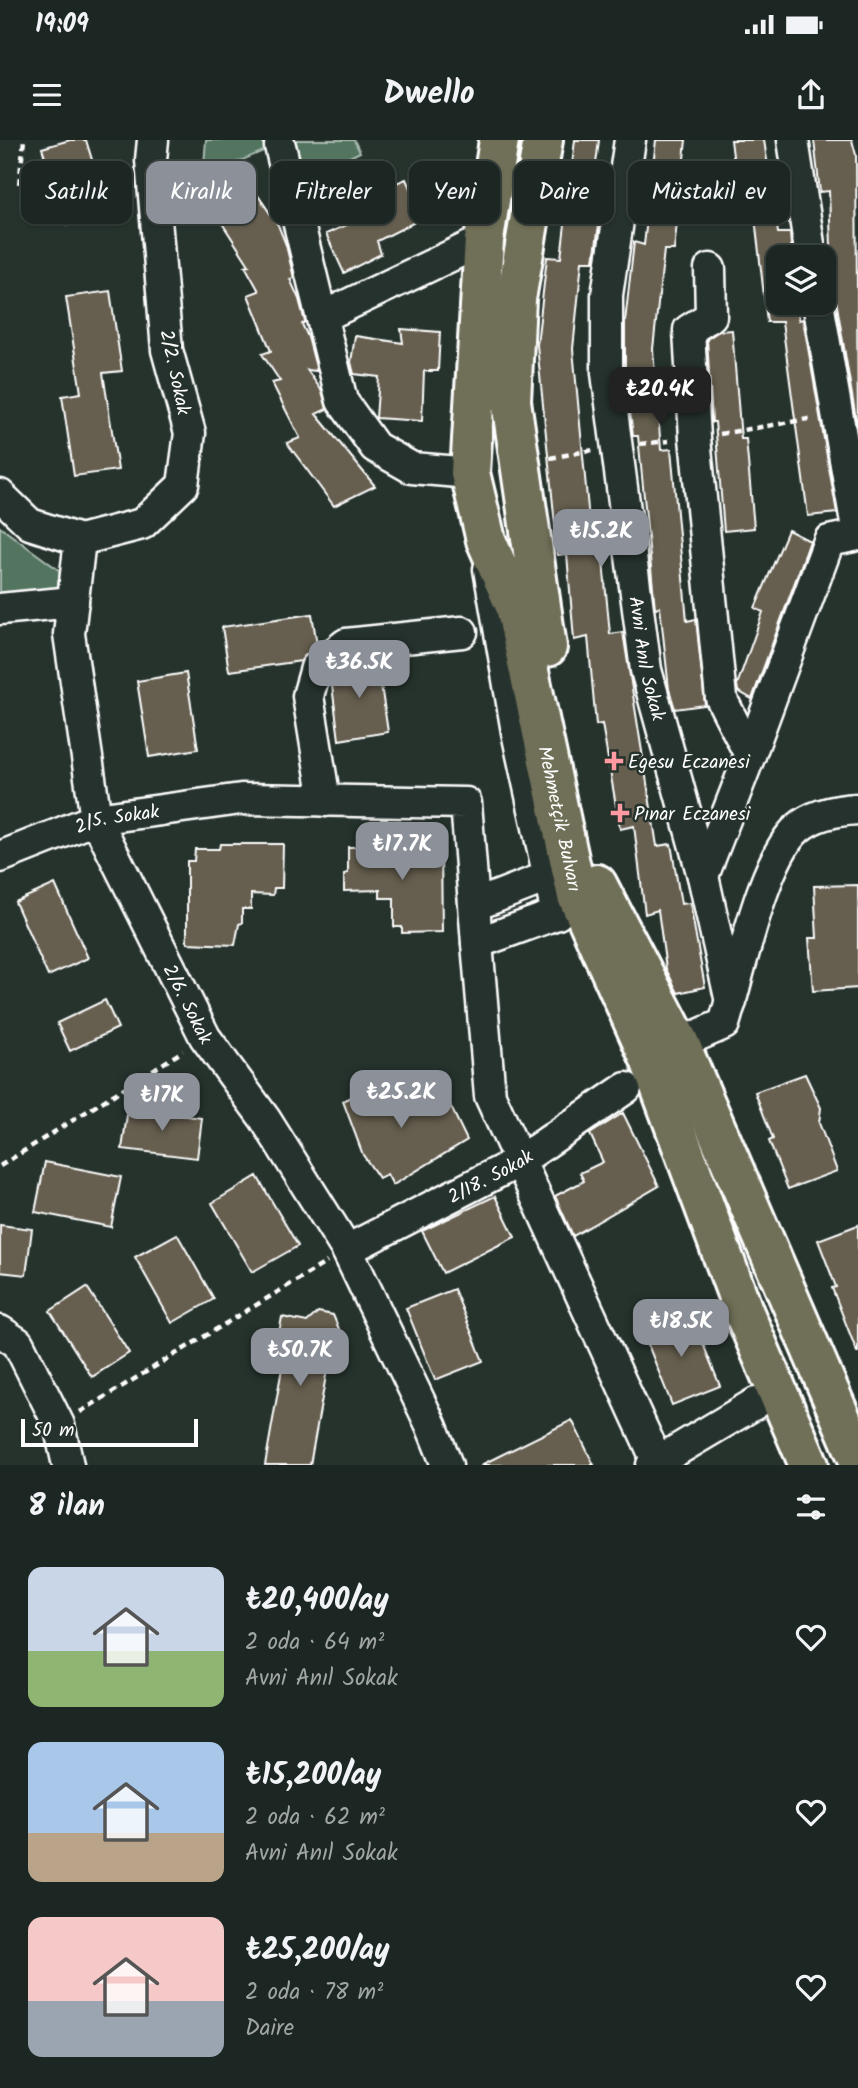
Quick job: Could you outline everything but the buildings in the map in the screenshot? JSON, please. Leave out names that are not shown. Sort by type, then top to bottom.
[{"type":"main road","name":"Mehmetçik Bulvarı","points":[[499,140],[484,240],[470,473],[486,540],[516,606],[570,893],[664,1050],[858,1458]]},
{"type":"main road","name":"Mehmetçik Bulvarı","points":[[543,140],[516,299],[510,401],[570,793],[570,893]]},
{"type":"main road","name":"Mehmetçik Bulvarı","points":[[664,1050],[744,1313],[809,1465]]},
{"type":"street","name":"2/2. Sokak","points":[[80,540],[142,524],[183,485],[190,433],[167,350],[151,160],[153,140]]},
{"type":"street","name":"Avni Anıl Sokak","points":[[630,140],[607,295],[607,373],[646,670],[703,876],[731,1002]]},
{"type":"street","points":[[793,140],[809,245]]},
{"type":"street","points":[[280,146],[342,401],[374,447],[412,468],[470,473]]},
{"type":"street","points":[[322,317],[484,240]]},
{"type":"street","points":[[710,270],[710,316],[689,330],[695,438],[721,698],[750,755]]},
{"type":"street","points":[[703,876],[829,541],[858,534],[820,315]]},
{"type":"street","points":[[0,495],[30,524],[80,540]]},
{"type":"street","name":"2/6. Sokak","points":[[80,540],[69,634],[96,819],[205,1037],[265,1119],[347,1250],[447,1465]]},
{"type":"street","points":[[0,609],[73,602]]},
{"type":"street","points":[[325,801],[308,696],[316,668],[346,644],[462,632]]},
{"type":"street","name":"2/5. Sokak","points":[[0,857],[96,819],[241,799],[466,803],[475,905]]},
{"type":"street","points":[[664,1050],[724,1024],[757,911],[784,848],[797,828],[833,811],[858,809]]},
{"type":"street","points":[[570,893],[475,905],[489,1096],[656,1464],[756,1403]]},
{"type":"street","points":[[477,943],[570,893]]},
{"type":"street","name":"2/18. Sokak","points":[[347,1250],[518,1161],[626,1088]]},
{"type":"street","points":[[0,1331],[18,1343],[58,1426],[68,1465]]},
{"type":"path","points":[[19,184],[24,140]]},
{"type":"path","points":[[0,1166],[205,1037]]},
{"type":"path","points":[[58,1426],[347,1250]]},
{"type":"green space","points":[[206,140],[289,140],[240,161],[204,161]]},
{"type":"green space","points":[[290,140],[354,140],[360,152],[342,161],[299,161]]},
{"type":"green space","points":[[0,527],[60,571],[56,596],[0,602]]},
{"type":"place","name":"Egesu Eczanesi","points":[[614,761]]},
{"type":"place","name":"Pınar Eczanesi","points":[[620,813]]}]
